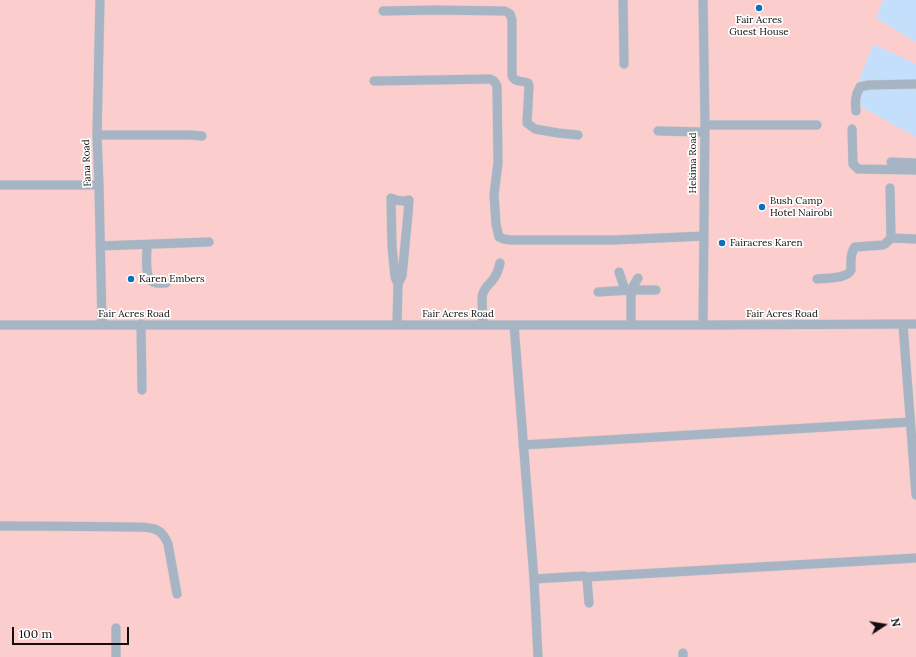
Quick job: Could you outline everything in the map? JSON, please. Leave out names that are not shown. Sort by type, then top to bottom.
[{"type":"street","name":"Fana Road","points":[[100,0],[97,135],[102,325]]},
{"type":"street","points":[[435,0],[436,10]]},
{"type":"street","points":[[623,0],[624,64]]},
{"type":"street","name":"Hekima Road","points":[[703,0],[703,325]]},
{"type":"street","points":[[383,11],[505,11],[510,14],[512,20],[512,75],[515,80],[525,82],[529,86],[528,123],[535,129],[558,133],[578,134]]},
{"type":"street","points":[[374,80],[490,79],[494,81],[497,86],[498,139],[498,163],[494,195],[497,231],[499,237],[501,238],[510,240],[615,240],[704,236]]},
{"type":"street","points":[[856,111],[855,100],[860,87],[869,85],[916,84]]},
{"type":"street","points":[[658,131],[817,125]]},
{"type":"street","points":[[852,129],[853,164],[858,169],[916,170]]},
{"type":"street","points":[[97,135],[202,136]]},
{"type":"street","points":[[891,162],[916,163]]},
{"type":"street","points":[[0,185],[99,185]]},
{"type":"street","points":[[817,279],[847,275],[851,270],[852,252],[855,247],[883,245],[891,238],[890,188]]},
{"type":"street","points":[[397,325],[398,284],[395,277],[392,247],[391,198],[402,202],[409,200],[402,276],[398,284]]},
{"type":"street","points":[[392,214],[408,214]]},
{"type":"street","points":[[891,238],[916,239]]},
{"type":"street","points":[[100,246],[209,242]]},
{"type":"street","points":[[147,245],[147,274],[149,279],[154,282],[166,283]]},
{"type":"street","points":[[483,325],[483,292],[495,277],[500,263]]},
{"type":"street","points":[[620,272],[628,290],[631,325]]},
{"type":"street","points":[[628,290],[638,278]]},
{"type":"street","points":[[598,292],[656,290]]},
{"type":"street","points":[[142,324],[142,390]]},
{"type":"street","points":[[903,324],[916,496]]},
{"type":"street","name":"Fair Acres Road","points":[[0,325],[916,324]]},
{"type":"street","points":[[514,325],[534,579],[538,657]]},
{"type":"street","points":[[523,445],[910,422]]},
{"type":"street","points":[[0,526],[114,527],[151,528],[158,530],[166,539],[168,544],[177,594]]},
{"type":"street","points":[[534,579],[584,576],[586,578],[916,558]]},
{"type":"street","points":[[586,578],[589,603]]},
{"type":"street","points":[[116,628],[116,657]]},
{"type":"shaded area","points":[[0,0],[916,0],[916,657],[0,657]]},
{"type":"water","points":[[883,0],[916,0],[916,42],[876,18]]},
{"type":"water","points":[[873,44],[916,64],[916,137],[851,101]]},
{"type":"place","name":"Fair Acres Guest House","points":[[759,8]]},
{"type":"place","name":"Bush Camp Hotel Nairobi","points":[[762,207]]},
{"type":"place","name":"Fairacres Karen","points":[[722,243]]},
{"type":"place","name":"Karen Embers","points":[[131,279]]}]
